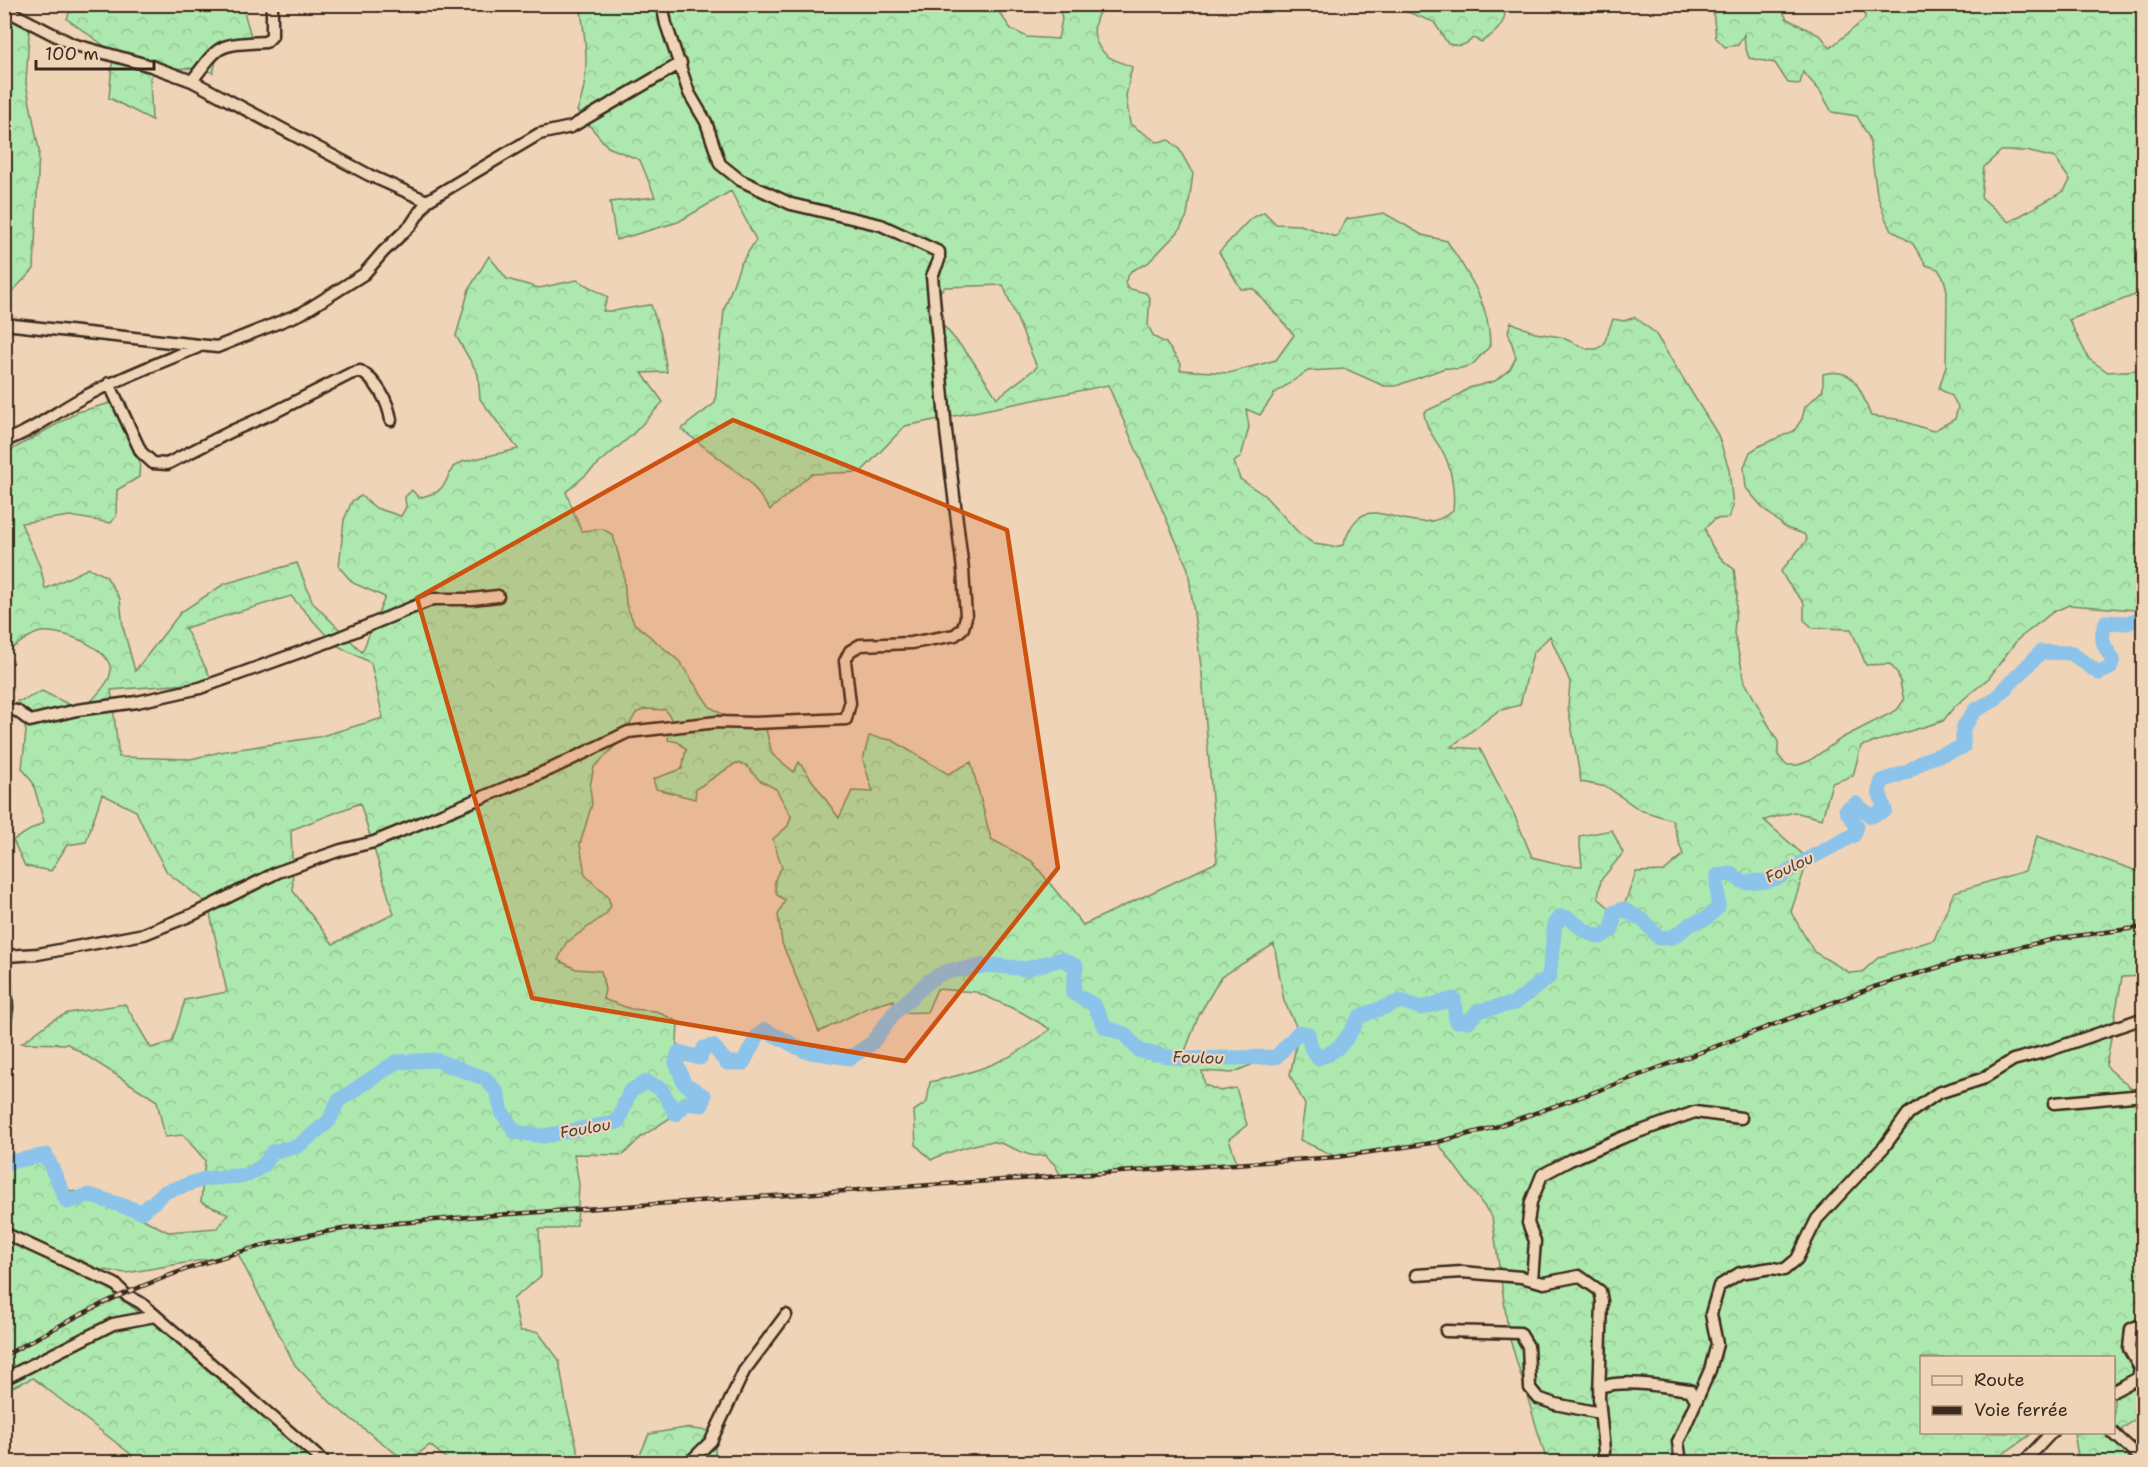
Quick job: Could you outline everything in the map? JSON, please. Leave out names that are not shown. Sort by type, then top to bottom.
[{"type":"street","points":[[192,81],[212,54],[225,44],[266,42],[272,36],[273,4]]},
{"type":"street","points":[[4,1028],[7,1008],[5,954],[38,954],[144,934],[194,914],[278,872],[341,850],[374,842],[551,769],[628,732],[717,722],[753,723],[846,719],[850,703],[845,661],[850,651],[860,645],[911,643],[955,635],[963,628],[966,617],[963,570],[946,431],[932,276],[939,260],[939,252],[881,225],[791,204],[740,180],[720,164],[706,122],[689,93],[681,63],[666,24],[663,4]]},
{"type":"street","points":[[4,9],[72,44],[152,66],[192,81],[328,154],[427,201]]},
{"type":"street","points":[[4,324],[200,347],[217,347],[302,314],[364,274],[411,225],[427,201],[539,134],[571,127],[681,63]]},
{"type":"street","points":[[4,441],[23,434],[71,403],[109,383],[200,347]]},
{"type":"street","points":[[109,383],[141,452],[153,464],[168,464],[234,429],[360,371],[370,377],[389,408],[391,420]]},
{"type":"street","points":[[4,708],[17,711],[30,721],[77,710],[137,702],[200,688],[328,642],[433,599],[498,596]]},
{"type":"street","points":[[1682,1462],[1678,1442],[1710,1370],[1717,1344],[1711,1314],[1719,1286],[1740,1273],[1772,1268],[1784,1270],[1797,1259],[1817,1219],[1884,1147],[1908,1114],[1938,1093],[1982,1079],[2013,1060],[2048,1051],[2144,1018]]},
{"type":"street","points":[[2054,1103],[2144,1095]]},
{"type":"street","points":[[1532,1280],[1535,1241],[1528,1223],[1532,1202],[1542,1175],[1570,1160],[1624,1137],[1695,1112],[1741,1118]]},
{"type":"street","points":[[4,1233],[115,1284],[324,1462]]},
{"type":"street","points":[[1416,1275],[1462,1272],[1544,1282],[1579,1276],[1600,1291],[1602,1301],[1599,1388],[1604,1451],[1602,1462]]},
{"type":"street","points":[[690,1462],[711,1441],[744,1371],[786,1314]]},
{"type":"street","points":[[4,1380],[113,1324],[155,1317]]},
{"type":"street","points":[[2115,1390],[2138,1378],[2140,1368],[2129,1349],[2131,1329],[2144,1323]]},
{"type":"street","points":[[1446,1331],[1520,1334],[1528,1346],[1530,1388],[1538,1398],[1555,1404],[1600,1413]]},
{"type":"street","points":[[1599,1388],[1616,1383],[1663,1386],[1689,1390],[1696,1400]]},
{"type":"street","points":[[2024,1462],[2050,1434]]},
{"type":"street","points":[[2114,1434],[2144,1461]]},
{"type":"highlighted area","points":[[733,420],[1007,530],[1058,868],[905,1061],[532,998],[417,598]]},
{"type":"green space","points":[[11,4],[30,18],[26,83],[39,150],[34,269],[5,299],[4,5]]},
{"type":"green space","points":[[72,5],[242,5],[251,36],[245,44],[218,53],[213,73],[203,68],[154,69],[150,79],[152,120],[109,98],[113,52],[67,19]]},
{"type":"green space","points":[[580,5],[994,5],[1011,29],[1027,37],[1058,39],[1062,19],[1059,5],[1103,5],[1095,24],[1095,36],[1100,48],[1108,56],[1132,67],[1126,96],[1130,124],[1157,142],[1169,140],[1179,149],[1193,174],[1187,216],[1178,232],[1148,263],[1131,271],[1125,282],[1127,288],[1146,293],[1150,298],[1148,325],[1154,337],[1166,343],[1181,364],[1180,370],[1229,373],[1276,360],[1294,335],[1254,289],[1241,289],[1219,252],[1250,219],[1264,212],[1276,224],[1300,225],[1336,237],[1347,219],[1384,213],[1422,235],[1447,241],[1477,290],[1486,317],[1490,346],[1472,365],[1458,369],[1445,368],[1396,386],[1384,386],[1346,369],[1308,371],[1275,393],[1260,415],[1246,409],[1249,427],[1241,457],[1234,462],[1240,479],[1264,495],[1298,532],[1314,544],[1334,547],[1343,545],[1354,523],[1368,513],[1428,522],[1441,518],[1453,510],[1453,489],[1449,467],[1429,429],[1424,412],[1469,388],[1495,381],[1510,369],[1516,357],[1508,331],[1511,322],[1535,333],[1561,337],[1587,349],[1597,349],[1604,344],[1613,319],[1624,321],[1635,317],[1655,333],[1718,435],[1729,469],[1733,507],[1728,518],[1715,519],[1705,528],[1715,551],[1734,569],[1737,595],[1734,633],[1745,682],[1778,742],[1778,755],[1786,765],[1798,765],[1809,761],[1842,738],[1897,710],[1904,700],[1898,674],[1890,664],[1866,665],[1851,629],[1813,628],[1804,620],[1804,603],[1781,571],[1807,540],[1804,534],[1786,528],[1763,508],[1746,488],[1744,467],[1750,452],[1794,431],[1802,419],[1805,407],[1823,390],[1823,374],[1834,372],[1850,377],[1860,390],[1871,416],[1896,419],[1933,431],[1955,419],[1958,407],[1952,396],[1939,389],[1946,366],[1947,291],[1938,269],[1926,265],[1913,244],[1892,230],[1886,220],[1877,194],[1869,138],[1857,116],[1832,112],[1820,91],[1803,72],[1800,84],[1788,83],[1775,63],[1749,58],[1744,35],[1738,45],[1725,47],[1716,38],[1713,11],[1705,5],[1779,5],[1787,19],[1821,36],[1830,48],[1865,19],[1864,5],[2143,5],[2143,292],[2069,320],[2089,359],[2108,372],[2139,370],[2143,352],[2143,609],[2069,605],[2053,612],[2017,640],[1989,678],[1954,707],[1943,721],[1861,746],[1853,776],[1832,783],[1822,819],[1794,812],[1764,820],[1808,859],[1791,912],[1814,952],[1850,973],[1862,972],[1879,957],[1934,940],[1954,892],[2025,871],[2037,836],[2143,873],[2143,976],[2122,977],[2106,1066],[2143,1099],[2144,1413],[2122,1429],[2129,1462],[2079,1462],[2074,1434],[2115,1434],[2115,1356],[1920,1356],[1920,1434],[2030,1435],[1991,1462],[1547,1462],[1509,1336],[1492,1217],[1438,1143],[1337,1157],[1300,1140],[1305,1105],[1290,1075],[1299,1032],[1284,1001],[1274,944],[1221,977],[1199,1015],[1182,1059],[1267,1058],[1232,1073],[1202,1071],[1205,1085],[1220,1091],[1236,1088],[1247,1125],[1229,1139],[1237,1163],[1061,1176],[1055,1165],[1045,1155],[1031,1155],[995,1142],[963,1148],[931,1160],[916,1145],[914,1111],[927,1102],[930,1082],[994,1064],[1022,1049],[1050,1029],[1021,1012],[976,992],[937,989],[927,1012],[894,1013],[894,1000],[867,1008],[819,1032],[782,943],[778,915],[785,900],[777,895],[775,887],[777,874],[782,868],[773,839],[788,826],[791,816],[776,789],[759,780],[746,765],[736,763],[696,789],[695,799],[656,789],[653,779],[682,769],[686,749],[678,742],[668,740],[671,719],[666,710],[645,709],[636,713],[621,740],[594,767],[590,786],[592,804],[580,844],[585,875],[608,897],[611,906],[606,914],[566,943],[558,960],[576,969],[601,971],[605,990],[603,999],[631,1009],[656,1011],[678,1022],[676,1062],[684,1083],[704,1096],[702,1105],[686,1104],[676,1114],[641,1137],[623,1155],[574,1154],[579,1184],[577,1225],[558,1229],[539,1229],[541,1276],[513,1299],[520,1331],[538,1332],[559,1360],[566,1403],[579,1456],[593,1462],[450,1462],[430,1445],[407,1462],[332,1404],[295,1365],[238,1254],[126,1273],[82,1267],[172,1339],[198,1355],[324,1462],[141,1462],[33,1378],[5,1390],[5,1163],[46,1155],[69,1190],[142,1212],[141,1218],[168,1232],[217,1228],[228,1214],[201,1202],[205,1160],[183,1135],[165,1137],[157,1101],[68,1044],[22,1043],[53,1020],[68,1013],[125,1004],[151,1048],[172,1042],[185,1000],[227,992],[208,904],[167,872],[136,811],[102,794],[86,842],[67,845],[51,871],[25,866],[13,840],[44,822],[33,783],[22,768],[26,731],[17,701],[42,691],[82,711],[107,682],[110,668],[98,650],[87,643],[50,632],[32,635],[5,653],[5,589],[9,589],[8,555],[4,554],[4,439],[13,449],[78,412],[125,399],[141,442],[139,477],[117,490],[116,516],[111,523],[70,516],[21,523],[41,569],[45,589],[89,568],[106,576],[120,599],[123,627],[135,671],[181,612],[224,584],[297,563],[313,603],[362,652],[385,597],[353,583],[339,567],[344,520],[352,501],[361,496],[376,508],[401,516],[406,507],[405,497],[412,490],[419,498],[437,492],[444,485],[453,467],[462,462],[518,449],[480,399],[478,374],[456,336],[469,289],[489,256],[507,279],[539,288],[577,280],[608,297],[603,311],[651,305],[661,335],[667,372],[642,373],[663,402],[632,435],[566,492],[581,531],[603,529],[613,535],[624,575],[626,604],[634,623],[679,661],[710,707],[727,717],[747,717],[765,725],[772,754],[794,772],[799,762],[839,818],[852,791],[873,792],[863,760],[869,736],[892,740],[948,774],[971,762],[991,839],[1032,861],[1083,925],[1217,862],[1202,674],[1188,569],[1108,385],[905,426],[861,472],[811,474],[770,510],[749,481],[681,429],[715,403],[724,310],[740,265],[756,240],[731,191],[678,222],[616,240],[610,202],[655,197],[640,160],[608,147],[577,111],[586,72]],"holes":[[[2001,151],[2026,151],[2055,158],[2070,180],[2064,191],[2009,222],[1981,197],[1984,167]],[[1003,285],[1037,367],[997,398],[971,358],[926,305],[945,287]],[[291,596],[334,644],[371,663],[383,718],[318,737],[220,752],[191,759],[119,757],[111,690],[213,682],[185,628]],[[1550,636],[1570,682],[1568,707],[1581,782],[1607,787],[1640,810],[1672,820],[1683,855],[1664,871],[1636,872],[1623,909],[1614,912],[1598,898],[1601,880],[1623,853],[1612,830],[1579,836],[1582,866],[1564,865],[1532,857],[1514,814],[1480,749],[1451,747],[1498,711],[1520,705],[1533,653]],[[360,803],[394,914],[333,944],[293,891],[291,830]]]},
{"type":"green space","points":[[1389,5],[1497,5],[1505,14],[1500,27],[1481,42],[1473,38],[1465,44],[1456,45],[1448,44],[1434,22]]},
{"type":"green space","points":[[685,1428],[717,1432],[714,1462],[637,1462],[649,1434]]},
{"type":"waterway","name":"Foulou","points":[[4,1163],[46,1155],[67,1202],[89,1195],[142,1212],[165,1192],[204,1179],[248,1175],[265,1164],[272,1152],[298,1146],[329,1121],[338,1101],[396,1062],[436,1060],[486,1079],[497,1092],[502,1112],[515,1132],[543,1136],[618,1122],[630,1091],[647,1082],[661,1089],[676,1114],[686,1103],[702,1105],[704,1096],[684,1083],[676,1062],[679,1052],[700,1058],[704,1048],[713,1046],[727,1063],[743,1063],[758,1035],[765,1030],[805,1051],[850,1058],[872,1043],[894,1013],[930,980],[945,972],[989,965],[1026,969],[1061,959],[1076,966],[1073,993],[1094,1005],[1105,1027],[1124,1034],[1140,1051],[1182,1059],[1276,1057],[1299,1032],[1308,1034],[1311,1047],[1318,1058],[1339,1047],[1360,1016],[1401,1001],[1421,1008],[1454,999],[1456,1021],[1469,1021],[1478,1011],[1515,1003],[1549,977],[1555,924],[1560,917],[1568,918],[1587,932],[1600,937],[1612,930],[1615,912],[1623,909],[1644,921],[1659,938],[1673,937],[1691,924],[1707,918],[1718,907],[1717,876],[1731,874],[1744,882],[1766,881],[1780,877],[1808,859],[1854,835],[1857,826],[1846,810],[1856,804],[1871,816],[1885,810],[1879,791],[1882,781],[1907,772],[1925,760],[1963,747],[1963,728],[1975,710],[1993,701],[2041,652],[2071,653],[2099,673],[2110,668],[2113,659],[2103,642],[2106,622],[2127,623],[2144,617]]},
{"type":"railway","points":[[4,1356],[95,1307],[180,1272],[264,1245],[349,1228],[467,1217],[1337,1157],[1438,1142],[1495,1127],[1874,987],[1965,959],[2060,938],[2144,927]]}]
